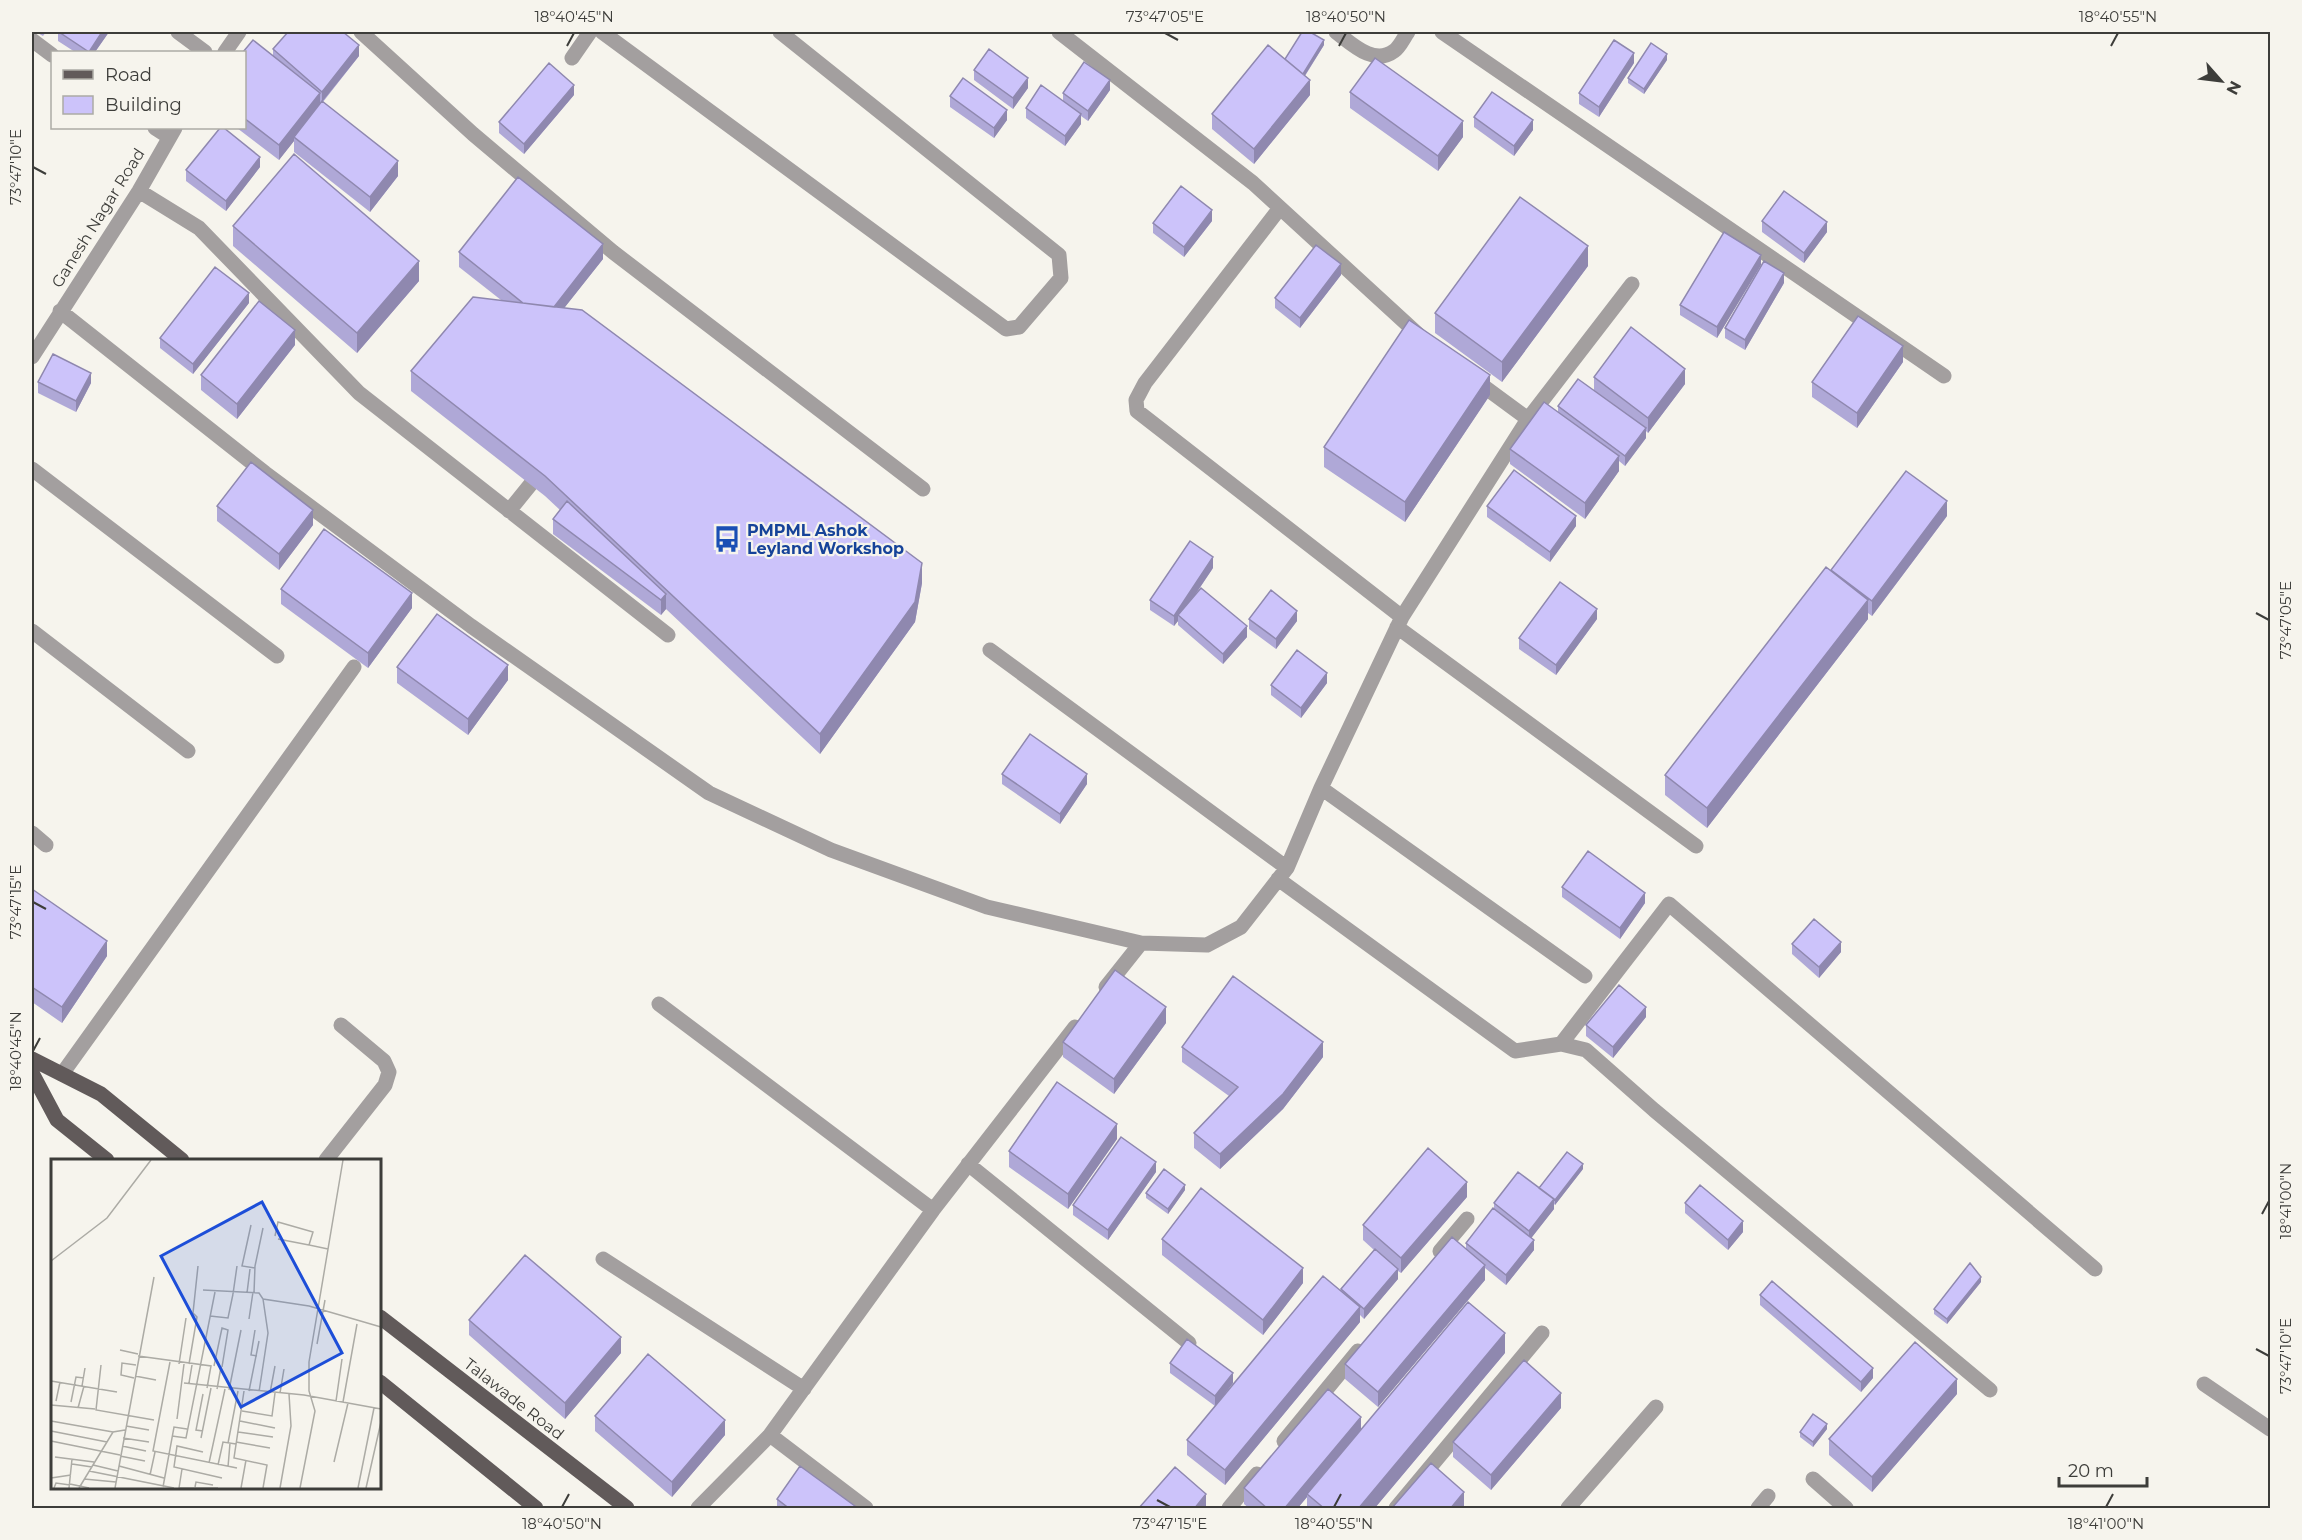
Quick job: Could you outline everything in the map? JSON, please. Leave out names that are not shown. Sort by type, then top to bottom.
[{"type":"main road","points":[[32,1059],[101,1094],[180,1159]]},
{"type":"main road","points":[[32,1073],[57,1120],[105,1159]]},
{"type":"main road","name":"Talawade Road","points":[[381,1318],[627,1509]]},
{"type":"main road","points":[[381,1383],[536,1509]]},
{"type":"street","points":[[178,32],[204,51]]},
{"type":"street","points":[[226,51],[239,32]]},
{"type":"street","points":[[361,32],[473,134],[613,252],[923,489]]},
{"type":"street","points":[[572,58],[590,32]]},
{"type":"street","points":[[602,32],[1006,329],[1019,327],[1061,278],[1059,255],[780,32]]},
{"type":"street","points":[[1059,32],[1253,183],[1434,348]]},
{"type":"street","points":[[1336,32],[1370,55],[1383,56],[1396,50],[1408,32]]},
{"type":"street","points":[[1442,32],[1944,376]]},
{"type":"street","points":[[32,40],[51,54]]},
{"type":"street","name":"Ganesh Nagar Road","points":[[32,357],[139,191],[172,132]]},
{"type":"street","points":[[139,191],[200,228],[359,393],[668,635]]},
{"type":"street","points":[[1280,208],[1145,383],[1136,400],[1137,411],[1399,622],[1696,846]]},
{"type":"street","points":[[60,311],[266,473],[471,626],[709,793],[831,850],[987,907],[1141,943],[1207,945],[1241,927],[1283,873],[1399,622],[1528,419],[1632,284]]},
{"type":"street","points":[[1467,374],[1528,419]]},
{"type":"street","points":[[509,511],[551,460]]},
{"type":"street","points":[[32,469],[277,656]]},
{"type":"street","points":[[32,631],[188,751]]},
{"type":"street","points":[[990,650],[1515,1052],[1561,1044],[1586,1050],[1654,1110],[1990,1390]]},
{"type":"street","points":[[62,1074],[354,667]]},
{"type":"street","points":[[1321,788],[1585,976]]},
{"type":"street","points":[[32,833],[46,845]]},
{"type":"street","points":[[1561,1044],[1669,904],[2096,1269]]},
{"type":"street","points":[[1097,998],[1141,943]]},
{"type":"street","points":[[659,1004],[933,1210]]},
{"type":"street","points":[[698,1509],[770,1435],[933,1210],[1083,1016]]},
{"type":"street","points":[[328,1159],[385,1085],[389,1072],[384,1061],[341,1025]]},
{"type":"street","points":[[968,1164],[1190,1343]]},
{"type":"street","points":[[1430,1264],[1467,1219]]},
{"type":"street","points":[[603,1259],[804,1389]]},
{"type":"street","points":[[1396,1509],[1542,1333]]},
{"type":"street","points":[[1229,1509],[1370,1337]]},
{"type":"street","points":[[2204,1384],[2271,1429]]},
{"type":"street","points":[[1568,1509],[1656,1407]]},
{"type":"street","points":[[770,1435],[866,1509]]},
{"type":"street","points":[[1812,1479],[1846,1509]]},
{"type":"street","points":[[1758,1509],[1768,1496]]},
{"type":"building","points":[[59,32],[102,32],[88,51]]},
{"type":"building","points":[[288,32],[343,32],[359,45],[322,92],[273,49]]},
{"type":"building","points":[[1302,32],[1310,32],[1324,40],[1303,74],[1285,59]]},
{"type":"building","points":[[253,40],[320,93],[279,145],[246,120],[246,51],[244,51]]},
{"type":"building","points":[[1614,40],[1634,53],[1599,107],[1579,93]]},
{"type":"building","points":[[1651,43],[1667,54],[1644,89],[1628,78]]},
{"type":"building","points":[[1268,45],[1310,80],[1254,149],[1212,114]]},
{"type":"building","points":[[989,49],[1028,78],[1013,98],[974,70]]},
{"type":"building","points":[[1375,58],[1463,121],[1438,156],[1350,92]]},
{"type":"building","points":[[1084,62],[1110,80],[1088,111],[1063,93]]},
{"type":"building","points":[[549,63],[574,85],[524,144],[499,122]]},
{"type":"building","points":[[963,78],[1007,110],[994,128],[950,96]]},
{"type":"building","points":[[1041,85],[1081,114],[1065,136],[1026,108]]},
{"type":"building","points":[[1492,92],[1533,120],[1514,146],[1474,117]]},
{"type":"building","points":[[322,101],[398,161],[370,197],[294,137]]},
{"type":"building","points":[[219,129],[225,129],[260,157],[226,201],[186,170]]},
{"type":"building","points":[[294,154],[419,261],[357,333],[233,226]]},
{"type":"building","points":[[518,177],[603,244],[554,307],[523,303],[459,252]]},
{"type":"building","points":[[1181,186],[1212,210],[1184,247],[1153,223]]},
{"type":"building","points":[[1784,191],[1827,222],[1804,253],[1762,221]]},
{"type":"building","points":[[1520,197],[1588,246],[1502,362],[1435,313]]},
{"type":"building","points":[[1724,232],[1761,255],[1717,327],[1680,305]]},
{"type":"building","points":[[1316,245],[1341,264],[1300,318],[1275,298]]},
{"type":"building","points":[[1764,261],[1784,273],[1745,340],[1725,328]]},
{"type":"building","points":[[215,267],[249,293],[193,364],[160,338]]},
{"type":"building","name":"PMPML Ashok Leyland Workshop","points":[[473,297],[582,310],[922,563],[915,602],[820,734],[545,476],[411,371]]},
{"type":"building","points":[[259,301],[295,330],[237,404],[201,375]]},
{"type":"building","points":[[1858,316],[1903,346],[1857,413],[1812,382]]},
{"type":"building","points":[[1409,320],[1490,375],[1405,502],[1324,447]]},
{"type":"building","points":[[1631,327],[1685,369],[1648,418],[1594,377]]},
{"type":"building","points":[[53,354],[91,373],[76,401],[38,382]]},
{"type":"building","points":[[1578,379],[1646,428],[1625,456],[1558,406]]},
{"type":"building","points":[[1544,402],[1619,456],[1585,503],[1510,449]]},
{"type":"building","points":[[251,462],[313,510],[279,554],[217,506]]},
{"type":"building","points":[[1514,470],[1576,516],[1550,552],[1487,506]]},
{"type":"building","points":[[1906,471],[1947,501],[1872,601],[1831,570]]},
{"type":"building","points":[[567,501],[666,594],[661,600],[553,519]]},
{"type":"building","points":[[324,529],[412,593],[368,653],[281,589]]},
{"type":"building","points":[[1190,541],[1213,557],[1174,616],[1150,600]]},
{"type":"building","points":[[1826,567],[1868,600],[1707,808],[1665,775]]},
{"type":"building","points":[[1560,582],[1597,609],[1556,665],[1519,638]]},
{"type":"building","points":[[1201,588],[1247,626],[1223,654],[1178,615]]},
{"type":"building","points":[[1271,590],[1297,611],[1276,639],[1249,619]]},
{"type":"building","points":[[437,614],[508,665],[468,719],[397,667]]},
{"type":"building","points":[[1297,650],[1327,673],[1301,708],[1271,685]]},
{"type":"building","points":[[1030,734],[1087,774],[1060,814],[1002,774]]},
{"type":"building","points":[[1588,851],[1645,893],[1620,928],[1562,887]]},
{"type":"building","points":[[32,889],[107,941],[62,1007],[32,987]]},
{"type":"building","points":[[1814,919],[1841,942],[1819,967],[1792,944]]},
{"type":"building","points":[[1115,970],[1166,1007],[1114,1079],[1063,1042]]},
{"type":"building","points":[[1233,976],[1323,1042],[1283,1094],[1220,1154],[1194,1133],[1238,1087],[1182,1047]]},
{"type":"building","points":[[1619,985],[1646,1007],[1613,1047],[1586,1025]]},
{"type":"building","points":[[1057,1082],[1117,1124],[1068,1194],[1009,1151]]},
{"type":"building","points":[[1121,1137],[1156,1162],[1108,1230],[1073,1205]]},
{"type":"building","points":[[1428,1148],[1467,1182],[1401,1258],[1363,1225]]},
{"type":"building","points":[[1567,1152],[1583,1164],[1555,1200],[1539,1188]]},
{"type":"building","points":[[1164,1169],[1185,1185],[1168,1209],[1146,1193]]},
{"type":"building","points":[[1518,1172],[1554,1199],[1529,1231],[1494,1203]]},
{"type":"building","points":[[1700,1185],[1743,1221],[1728,1240],[1685,1203]]},
{"type":"building","points":[[1201,1188],[1303,1268],[1263,1320],[1162,1239]]},
{"type":"building","points":[[1493,1208],[1534,1240],[1506,1275],[1466,1243]]},
{"type":"building","points":[[1452,1237],[1485,1265],[1378,1392],[1345,1364]]},
{"type":"building","points":[[1375,1249],[1398,1269],[1364,1309],[1341,1289]]},
{"type":"building","points":[[525,1255],[621,1337],[565,1403],[469,1320]]},
{"type":"building","points":[[1970,1263],[1981,1277],[1947,1319],[1934,1309]]},
{"type":"building","points":[[1323,1276],[1360,1307],[1225,1470],[1187,1440]]},
{"type":"building","points":[[1772,1281],[1873,1368],[1861,1382],[1760,1295]]},
{"type":"building","points":[[1468,1302],[1505,1333],[1358,1509],[1325,1509],[1307,1494]]},
{"type":"building","points":[[1187,1339],[1233,1373],[1215,1396],[1170,1363]]},
{"type":"building","points":[[1915,1342],[1957,1379],[1872,1477],[1829,1439]]},
{"type":"building","points":[[648,1354],[725,1420],[672,1482],[595,1416]]},
{"type":"building","points":[[1524,1360],[1561,1393],[1491,1475],[1453,1442]]},
{"type":"building","points":[[1328,1389],[1361,1417],[1284,1509],[1268,1509],[1244,1488]]},
{"type":"building","points":[[1813,1414],[1827,1424],[1813,1442],[1800,1432]]},
{"type":"building","points":[[1431,1463],[1464,1492],[1450,1509],[1391,1509]]},
{"type":"building","points":[[800,1466],[859,1509],[790,1509],[777,1499]]},
{"type":"building","points":[[1175,1467],[1206,1494],[1194,1509],[1138,1509]]},
{"type":"place","name":"PMPML Ashok Leyland Workshop","points":[[727,539]]}]
